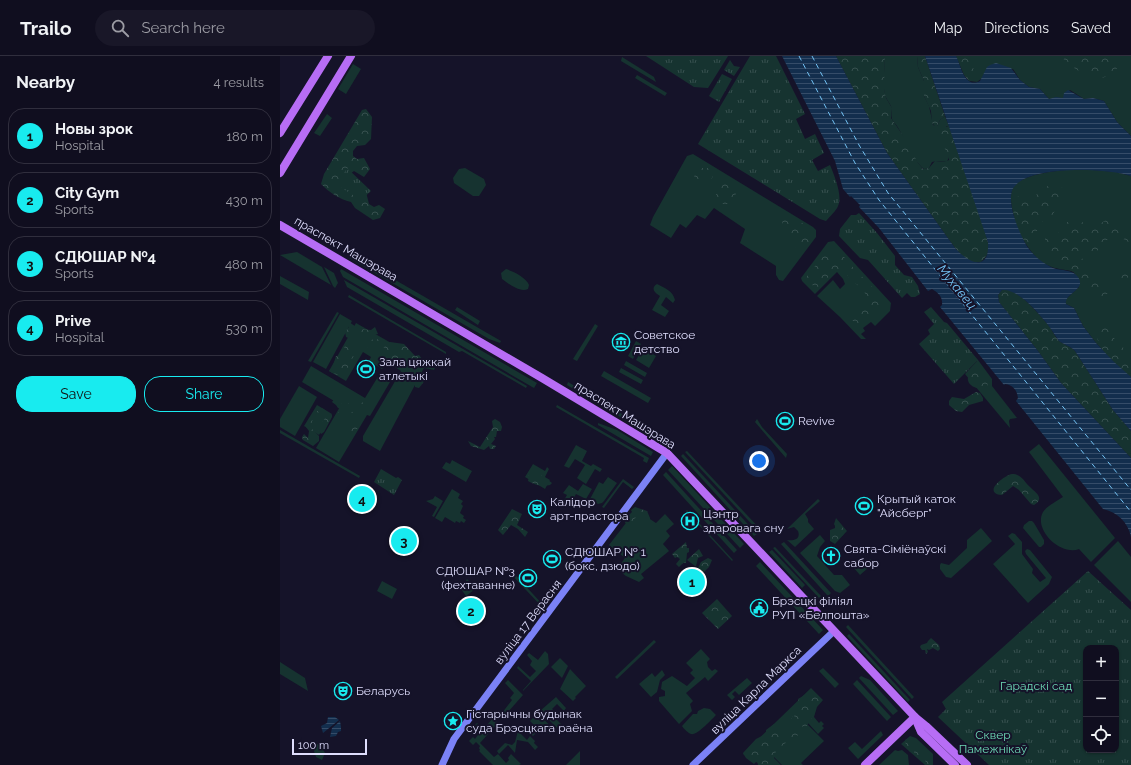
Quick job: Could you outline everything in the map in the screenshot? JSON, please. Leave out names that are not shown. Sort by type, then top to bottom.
[{"type":"main road","points":[[280,133],[328,56]]},
{"type":"main road","points":[[280,173],[351,56]]},
{"type":"main road","name":"праспект Машэрава","points":[[280,225],[667,453],[915,717],[926,726],[954,760],[967,765]]},
{"type":"main road","name":"вуліца 17 Верасня","points":[[442,765],[454,739],[667,453]]},
{"type":"main road","name":"вуліца Карла Маркса","points":[[693,765],[834,631]]},
{"type":"main road","points":[[865,765],[915,717]]},
{"type":"green space","points":[[646,56],[728,56],[708,88],[694,87]]},
{"type":"green space","points":[[750,56],[776,56],[805,114],[796,119],[805,139],[815,134],[824,153],[812,160],[818,171],[830,165],[837,186],[839,202],[836,210],[826,221],[820,219],[698,144]]},
{"type":"green space","points":[[836,56],[885,56],[884,89],[886,98],[892,108],[891,118],[923,169],[929,168],[935,161],[945,162],[949,160],[940,135],[944,127],[949,126],[986,233],[989,248],[987,255],[981,262],[971,262],[965,259],[955,248],[887,153]]},
{"type":"green space","points":[[885,56],[917,56],[918,67],[924,81],[924,96],[929,106],[933,125],[937,126],[940,120],[945,116],[949,126],[946,126],[949,157],[947,162],[932,162],[929,168],[924,169],[919,165],[911,153],[901,132],[892,119],[891,106],[885,95]]},
{"type":"green space","points":[[917,56],[925,56],[945,116],[940,120],[937,126],[932,123],[931,111],[924,96],[924,81],[918,67]]},
{"type":"green space","points":[[956,56],[1131,56],[1131,136],[1117,122],[1104,101],[1093,98],[1084,99],[1070,90],[1063,98],[1049,99],[1040,89],[1029,87],[1020,80],[1013,69],[981,79],[977,82],[969,81]]},
{"type":"green space","points":[[956,56],[970,56],[972,66],[977,75],[976,81],[969,81],[964,75]]},
{"type":"green space","points":[[1061,56],[1118,56],[1119,65],[1117,69],[1109,75],[1096,78],[1077,70]]},
{"type":"green space","points":[[622,57],[654,77],[656,82],[621,61]]},
{"type":"green space","points":[[730,60],[734,66],[740,67],[734,76],[724,70]]},
{"type":"green space","points":[[353,64],[361,69],[346,94],[338,89]]},
{"type":"green space","points":[[722,74],[732,79],[719,102],[709,96]]},
{"type":"green space","points":[[637,75],[667,93],[665,96],[635,78]]},
{"type":"green space","points":[[366,109],[372,117],[371,139],[365,145],[357,146],[353,151],[353,156],[357,159],[364,158],[370,169],[364,177],[354,171],[350,174],[366,192],[369,204],[374,207],[379,205],[385,209],[380,218],[373,220],[355,208],[351,202],[335,195],[321,184],[324,174],[362,110]]},
{"type":"green space","points":[[327,114],[332,118],[320,136],[314,133]]},
{"type":"green space","points":[[693,154],[816,230],[816,237],[783,281],[779,280],[776,275],[776,266],[740,243],[745,229],[714,208],[705,219],[697,215],[686,228],[680,224],[671,238],[650,225],[687,156]]},
{"type":"green space","points":[[347,168],[371,191],[361,200],[337,185]]},
{"type":"green space","points":[[465,168],[484,179],[486,185],[479,196],[473,196],[454,183],[453,178],[459,169]]},
{"type":"green space","points":[[702,168],[710,168],[714,171],[714,174],[711,180],[702,184],[698,183],[694,176]]},
{"type":"green space","points":[[1081,169],[1116,172],[1131,176],[1131,377],[1096,343],[1083,326],[1074,308],[1066,304],[1066,299],[1079,287],[1074,272],[1050,267],[1036,257],[1027,246],[1023,238],[1012,209],[1011,192],[1014,186],[1020,181],[1046,173]]},
{"type":"green space","points":[[727,181],[735,184],[737,191],[733,201],[725,205],[720,202],[716,195],[719,186]]},
{"type":"green space","points":[[1049,186],[1063,188],[1065,191],[1065,198],[1058,205],[1052,216],[1046,218],[1040,224],[1031,244],[1027,244],[1020,235],[1016,224],[1013,211],[1014,200],[1020,196],[1031,199],[1034,198],[1043,188]]},
{"type":"green space","points":[[859,213],[895,256],[895,265],[904,275],[912,277],[918,286],[920,294],[915,297],[911,297],[907,293],[902,298],[868,260],[860,258],[839,236],[840,229],[851,215],[856,215]]},
{"type":"green space","points":[[787,214],[804,224],[810,232],[810,241],[803,248],[797,248],[790,243],[781,219],[783,215]]},
{"type":"green space","points":[[1106,220],[1116,225],[1126,226],[1130,229],[1131,244],[1119,236],[1111,236],[1097,251],[1081,253],[1085,262],[1107,286],[1109,292],[1102,297],[1084,291],[1080,286],[1080,281],[1076,274],[1059,262],[1045,241],[1045,237],[1047,234],[1055,237],[1058,235],[1060,227],[1067,222],[1078,221],[1085,223],[1092,229]]},
{"type":"green space","points":[[834,241],[891,303],[890,311],[875,326],[871,322],[863,328],[865,331],[861,334],[866,339],[861,339],[817,296],[833,280],[840,289],[845,284],[837,272],[815,294],[802,281],[801,278],[828,242]]},
{"type":"green space","points":[[832,251],[839,253],[845,258],[877,293],[880,304],[879,311],[870,321],[858,324],[854,322],[851,317],[863,307],[866,297],[863,290],[842,270],[836,270],[818,287],[812,285],[806,279],[824,255]]},
{"type":"green space","points":[[297,252],[322,267],[331,285],[280,255]]},
{"type":"green space","points":[[352,255],[501,341],[500,343],[489,339],[349,258]]},
{"type":"green space","points":[[1131,264],[1131,274],[1123,283],[1118,283],[1113,276],[1114,273]]},
{"type":"green space","points":[[324,267],[334,273],[338,283],[335,288],[333,286]]},
{"type":"green space","points":[[341,269],[537,383],[534,388],[343,277],[340,271]]},
{"type":"green space","points":[[506,269],[523,277],[528,282],[528,289],[518,289],[502,279],[501,273]]},
{"type":"green space","points":[[280,276],[309,292],[308,300],[280,284]]},
{"type":"green space","points":[[344,280],[527,386],[526,388],[462,351],[459,352],[347,287]]},
{"type":"green space","points":[[657,284],[671,292],[675,300],[673,303],[666,297],[661,305],[669,311],[665,317],[652,310],[660,296],[654,289]]},
{"type":"green space","points":[[1006,289],[1024,299],[1045,321],[1056,338],[1075,351],[1113,410],[1131,431],[1131,458],[1061,383],[999,302],[998,295],[1002,290]]},
{"type":"green space","points":[[349,295],[446,352],[446,354],[348,297]]},
{"type":"green space","points":[[457,307],[480,321],[478,325],[455,310]]},
{"type":"green space","points":[[931,307],[944,322],[947,323],[978,360],[954,384],[919,344],[930,334],[928,330],[934,324],[924,312]]},
{"type":"green space","points":[[337,312],[339,313],[311,362],[308,361]]},
{"type":"green space","points":[[340,314],[352,321],[326,369],[313,362]]},
{"type":"green space","points":[[349,322],[359,329],[371,330],[375,327],[378,334],[373,335],[368,340],[382,339],[383,345],[375,349],[367,347],[364,342],[367,338],[363,338],[359,333],[351,339],[346,337],[345,332],[349,327],[347,323]]},
{"type":"green space","points":[[356,323],[435,368],[434,370],[424,368],[380,451],[363,441],[363,436],[401,371],[387,362],[382,369],[369,361],[371,357],[363,352],[346,381],[329,371]]},
{"type":"green space","points":[[595,324],[598,326],[577,361],[573,359]]},
{"type":"green space","points":[[1105,326],[1111,327],[1116,342],[1130,355],[1131,377],[1105,353],[1100,345],[1097,338],[1099,331]]},
{"type":"green space","points":[[353,341],[358,345],[354,349],[355,353],[345,374],[337,375],[329,371],[333,366],[336,356],[340,357],[345,346]]},
{"type":"green space","points":[[636,341],[641,344],[633,359],[628,356]]},
{"type":"green space","points":[[390,342],[404,344],[415,356],[419,355],[422,359],[419,360],[423,364],[419,372],[422,372],[426,379],[419,388],[415,387],[417,379],[415,375],[409,371],[410,365],[405,363],[402,359],[400,364],[392,365],[390,362],[383,364],[380,361],[384,347]]},
{"type":"green space","points":[[643,348],[656,356],[649,368],[636,360]]},
{"type":"green space","points":[[978,360],[992,379],[992,386],[1017,418],[1010,419],[1010,428],[965,374]]},
{"type":"green space","points":[[626,361],[647,373],[645,377],[624,365]]},
{"type":"green space","points":[[311,366],[365,398],[379,375],[390,382],[370,416],[367,415],[339,462],[316,448],[341,405],[302,382]]},
{"type":"green space","points":[[621,368],[643,380],[641,384],[619,372]]},
{"type":"green space","points":[[604,371],[651,398],[648,403],[601,376]]},
{"type":"green space","points":[[971,372],[978,373],[985,378],[988,382],[987,387],[979,388],[972,386],[968,380],[968,376]]},
{"type":"green space","points":[[568,382],[662,438],[660,441],[567,385]]},
{"type":"green space","points":[[299,386],[317,397],[295,436],[280,427],[280,419]]},
{"type":"green space","points":[[976,392],[980,393],[983,401],[969,405],[962,412],[956,411],[949,405],[949,401],[952,397],[964,399]]},
{"type":"green space","points":[[335,398],[344,407],[354,399],[359,399],[364,404],[369,404],[372,406],[370,412],[364,412],[360,405],[349,408],[359,418],[360,424],[353,437],[350,438],[347,433],[353,423],[351,419],[340,416],[338,412],[341,409],[332,402]]},
{"type":"green space","points":[[317,405],[332,414],[319,435],[304,426]]},
{"type":"green space","points":[[557,405],[649,458],[647,463],[643,461],[644,458],[556,407]]},
{"type":"green space","points":[[322,408],[332,415],[332,417],[324,432],[321,434],[318,429],[323,417],[322,415],[312,415],[315,411]]},
{"type":"green space","points":[[317,412],[325,418],[318,430],[309,425]]},
{"type":"green space","points":[[495,419],[500,422],[502,427],[501,431],[497,431],[496,437],[494,437],[495,439],[491,444],[496,446],[494,449],[490,449],[489,446],[484,450],[471,446],[468,441],[480,447],[493,427],[492,421]]},
{"type":"green space","points":[[757,419],[762,427],[787,454],[786,458],[755,422]]},
{"type":"green space","points":[[598,423],[617,430],[653,452],[651,456],[598,425]]},
{"type":"green space","points":[[308,425],[319,436],[319,441],[313,446],[303,440],[302,437],[304,434],[308,438],[309,431],[306,427]]},
{"type":"green space","points":[[280,430],[360,476],[359,478],[280,433]]},
{"type":"green space","points":[[1039,444],[1115,538],[1091,562],[1079,549],[1064,549],[1050,540],[1045,533],[1041,519],[1043,512],[1063,497],[1029,452]]},
{"type":"green space","points":[[576,445],[587,451],[582,461],[591,466],[593,464],[602,469],[600,472],[595,469],[586,484],[577,478],[585,465],[575,459],[569,468],[564,466]]},
{"type":"green space","points":[[687,451],[761,530],[759,532],[685,452]]},
{"type":"green space","points":[[683,454],[757,534],[754,536],[681,456]]},
{"type":"green space","points":[[452,460],[472,471],[466,482],[442,468],[446,462],[450,464]]},
{"type":"green space","points":[[533,464],[545,471],[547,467],[549,469],[545,477],[550,480],[545,489],[525,477]]},
{"type":"green space","points":[[672,466],[744,544],[740,548],[668,470]]},
{"type":"green space","points":[[381,469],[402,480],[394,495],[374,482]]},
{"type":"green space","points":[[535,469],[552,483],[547,486],[541,486],[528,481],[528,474],[530,470]]},
{"type":"green space","points":[[666,472],[737,550],[734,553],[663,475]]},
{"type":"green space","points":[[1012,474],[1021,477],[1037,493],[1039,500],[1034,505],[1031,504],[1019,490],[1013,486],[1002,495],[996,494],[994,488],[996,484],[1008,475]]},
{"type":"green space","points":[[608,477],[617,483],[604,501],[598,504],[590,499],[599,482],[603,484]]},
{"type":"green space","points":[[623,479],[634,487],[632,489],[623,482],[604,508],[602,507]]},
{"type":"green space","points":[[583,484],[592,489],[586,499],[576,494],[571,503],[564,500],[567,495],[563,493],[569,485],[578,491]]},
{"type":"green space","points":[[452,489],[460,494],[458,498],[463,501],[461,504],[463,506],[460,513],[466,520],[464,523],[461,521],[460,523],[456,521],[455,523],[445,517],[442,522],[435,518]]},
{"type":"green space","points":[[435,496],[443,501],[434,517],[432,516],[437,507],[426,501],[433,499]]},
{"type":"green space","points":[[818,499],[820,501],[805,514],[808,522],[814,529],[795,547],[787,540],[798,538],[798,531],[794,527],[787,529]]},
{"type":"green space","points":[[635,507],[647,511],[650,521],[646,522],[644,518],[638,516],[633,520],[636,529],[631,529],[631,526],[627,525],[624,521],[627,517],[629,517],[632,512],[631,510]]},
{"type":"green space","points":[[512,509],[522,514],[517,525],[528,532],[525,537],[518,529],[511,525],[503,535],[498,530]]},
{"type":"green space","points":[[636,510],[656,523],[665,514],[674,524],[666,531],[670,536],[663,544],[669,551],[641,574],[644,578],[639,582],[626,576],[617,569],[625,558],[609,545]]},
{"type":"green space","points":[[687,510],[733,560],[732,561],[686,511]]},
{"type":"green space","points":[[836,518],[847,531],[835,544],[830,541],[830,530],[835,528],[834,524]]},
{"type":"green space","points":[[1029,521],[1034,523],[1044,540],[1044,544],[1041,547],[1039,547],[1023,528]]},
{"type":"green space","points":[[842,526],[845,531],[843,535],[835,541],[832,539],[833,530],[835,529],[839,533],[840,527]]},
{"type":"green space","points":[[981,528],[992,541],[951,578],[946,577],[940,569],[941,563],[949,565],[967,548],[967,540]]},
{"type":"green space","points":[[1012,533],[1015,534],[1022,542],[1022,554],[1033,569],[1032,573],[1040,582],[1046,578],[1026,554],[1025,551],[1027,549],[1030,550],[1052,577],[1049,584],[1028,603],[993,564],[1015,544],[1008,536]]},
{"type":"green space","points":[[820,535],[825,541],[820,547],[817,556],[834,575],[842,575],[850,585],[840,593],[835,591],[800,553]]},
{"type":"green space","points":[[1118,541],[1131,557],[1131,602],[1094,565]]},
{"type":"green space","points":[[686,542],[689,552],[687,553],[686,563],[683,563],[679,567],[676,564],[680,559],[677,557],[675,558],[672,554]]},
{"type":"green space","points":[[784,542],[831,593],[828,596],[781,544]]},
{"type":"green space","points":[[775,547],[821,596],[819,598],[773,548]]},
{"type":"green space","points":[[699,549],[703,556],[698,558],[695,566],[687,560]]},
{"type":"green space","points":[[772,550],[805,585],[802,588],[769,552]]},
{"type":"green space","points":[[708,558],[712,560],[709,567],[703,573],[698,568],[701,562]]},
{"type":"green space","points":[[862,559],[866,563],[870,559],[875,562],[860,575],[853,567]]},
{"type":"green space","points":[[760,562],[823,630],[819,634],[756,566]]},
{"type":"green space","points":[[509,568],[544,606],[543,608],[507,570]]},
{"type":"green space","name":"Гарадскі сад","points":[[1088,571],[1131,610],[1131,765],[989,765],[938,717],[946,709],[942,702]]},
{"type":"green space","points":[[467,579],[474,586],[472,588],[474,590],[466,596],[461,589]]},
{"type":"green space","points":[[382,581],[397,589],[392,599],[377,591]]},
{"type":"green space","points":[[717,599],[732,616],[718,629],[702,613]]},
{"type":"green space","points":[[848,625],[914,697],[912,699],[846,627]]},
{"type":"green space","points":[[849,634],[910,700],[908,702],[847,636]]},
{"type":"green space","points":[[931,638],[939,645],[940,649],[938,651],[933,648],[929,650],[927,649],[928,652],[926,654],[925,650],[922,650],[920,647],[921,645],[927,643]]},
{"type":"green space","points":[[654,640],[656,642],[617,679],[615,677]]},
{"type":"green space","points":[[701,649],[710,659],[707,662],[708,667],[712,671],[715,669],[718,671],[708,681],[705,677],[686,693],[693,701],[690,704],[692,711],[679,724],[659,701],[659,697],[665,696],[665,691],[661,689],[662,682],[672,676],[687,686],[695,678],[690,673],[693,670],[686,663]]},
{"type":"green space","points":[[545,651],[548,654],[549,664],[523,691],[531,681],[517,668],[518,666],[530,677],[536,671],[530,665],[532,661],[527,655],[529,653],[538,660]]},
{"type":"green space","points":[[560,658],[568,666],[562,678],[551,667]]},
{"type":"green space","points":[[280,662],[305,678],[308,691],[280,674]]},
{"type":"green space","points":[[823,668],[839,684],[835,688],[819,671]]},
{"type":"green space","points":[[570,669],[586,686],[573,701],[560,689]]},
{"type":"green space","points":[[662,670],[665,675],[660,680],[657,692],[651,697],[639,684],[652,673],[655,677]]},
{"type":"green space","points":[[861,676],[870,680],[898,711],[893,715],[859,678]]},
{"type":"green space","points":[[747,678],[752,683],[739,695],[735,691],[732,694],[735,697],[732,700],[727,695]]},
{"type":"green space","points":[[508,680],[523,695],[501,720],[499,717],[512,700],[510,698],[514,693],[505,683]]},
{"type":"green space","points":[[857,680],[891,717],[887,721],[853,684]]},
{"type":"green space","points":[[811,688],[823,700],[817,707],[814,717],[819,723],[821,721],[824,724],[822,726],[824,728],[818,734],[808,723],[807,724],[824,741],[801,763],[803,765],[782,765],[773,756],[775,753],[772,756],[781,765],[758,765],[757,761],[748,758],[743,754]]},
{"type":"green space","points":[[808,693],[815,693],[819,697],[820,702],[812,708],[812,716],[806,727],[799,726],[801,721],[800,719],[797,719],[793,715],[791,720],[787,720],[783,717],[792,707],[798,704],[798,699]]},
{"type":"green space","points":[[556,697],[566,708],[564,711],[557,704],[552,709],[557,713],[554,717],[561,724],[557,728],[540,711]]},
{"type":"green space","points":[[704,708],[710,709],[716,715],[694,734],[686,731],[682,726],[693,714],[697,714],[698,711]]},
{"type":"green space","points":[[538,713],[554,730],[550,734],[541,728],[533,736],[529,732],[535,726],[530,721]]},
{"type":"green space","points":[[493,718],[498,723],[480,743],[494,757],[498,754],[506,763],[511,754],[521,764],[493,765],[479,751],[480,746],[476,742],[473,745],[469,741],[473,737],[475,739],[481,731],[475,725],[477,723],[486,729],[488,726],[487,725]]},
{"type":"green space","points":[[776,724],[778,735],[785,738],[789,729],[796,725],[799,728],[798,735],[791,742],[788,741],[776,751],[773,761],[767,764],[756,762],[754,764],[746,758],[743,753],[756,739],[766,734],[766,730]]},
{"type":"green space","points":[[518,731],[527,740],[530,736],[538,747],[535,750],[528,742],[517,740],[515,753],[508,745],[499,754],[497,751],[505,743],[512,745],[515,742]]},
{"type":"green space","points":[[881,731],[883,735],[858,759],[848,748],[855,742],[862,749]]},
{"type":"green space","points":[[910,736],[916,738],[933,754],[933,765],[925,765],[901,744]]},
{"type":"green space","points":[[910,737],[914,738],[917,744],[919,743],[924,751],[925,749],[929,755],[929,758],[932,759],[932,765],[926,765],[925,758],[920,758],[915,755],[914,752],[910,752],[909,748],[906,746],[905,740]]},
{"type":"green space","points":[[317,744],[321,746],[325,753],[322,760],[316,757],[314,751]]},
{"type":"green space","points":[[895,750],[902,750],[908,755],[909,765],[879,765]]},
{"type":"green space","points":[[580,751],[580,765],[566,765]]},
{"type":"water","name":"Мухавец","points":[[782,56],[836,56],[887,153],[955,248],[966,258],[972,261],[978,262],[986,258],[988,252],[988,242],[925,56],[956,56],[964,75],[970,82],[975,83],[980,81],[987,67],[996,63],[1011,68],[1020,80],[1029,87],[1040,89],[1049,99],[1056,97],[1063,98],[1064,93],[1068,90],[1084,99],[1093,98],[1104,101],[1117,122],[1131,136],[1131,176],[1120,173],[1088,170],[1070,170],[1036,175],[1023,180],[1014,187],[1011,193],[1011,201],[1018,228],[1031,252],[1050,266],[1056,269],[1070,271],[1078,277],[1080,285],[1068,297],[1066,304],[1074,308],[1083,326],[1096,343],[1131,377],[1131,431],[1113,410],[1075,351],[1059,341],[1034,309],[1021,297],[1008,290],[1002,290],[998,295],[999,302],[1061,383],[1131,458],[1131,537],[1125,522],[1117,515],[1103,509],[1016,401],[1018,398],[1014,388],[1010,385],[1004,385],[940,307],[942,302],[939,294],[932,289],[928,291],[879,228],[859,207],[860,205],[843,189],[835,161]]},
{"type":"water","points":[[328,717],[335,717],[339,720],[323,733],[321,726],[327,723]]},
{"type":"water","points":[[340,721],[341,731],[338,732],[336,736],[330,737],[332,728]]},
{"type":"ferry route","points":[[799,56],[855,163],[879,200],[1131,512]]},
{"type":"ferry route","points":[[812,56],[859,145],[888,193],[1131,490]]},
{"type":"place","name":"Советское детство","points":[[621,342]]},
{"type":"place","name":"Зала цяжкай атлетыкі","points":[[366,369]]},
{"type":"place","name":"Revive","points":[[785,421]]},
{"type":"place","name":"Prive","points":[[362,499]]},
{"type":"place","name":"Крытый каток \"Айсберг\"","points":[[864,506]]},
{"type":"place","name":"Калідор арт-прастора","points":[[537,509]]},
{"type":"place","name":"Цэнтр здаровага сну","points":[[690,521]]},
{"type":"place","name":"СДЮШАР №4","points":[[404,541]]},
{"type":"place","name":"Свята-Сіміёнаўскі сабор","points":[[831,556]]},
{"type":"place","name":"СДЮШАР № 1 (бокс, дзюдо)","points":[[552,559]]},
{"type":"place","name":"СДЮШАР №3 (фехтаванне)","points":[[528,578]]},
{"type":"place","name":"Новы зрок","points":[[692,582]]},
{"type":"place","name":"Брэсцкі філіял РУП «Белпошта»","points":[[759,608]]},
{"type":"place","name":"City Gym","points":[[471,611]]},
{"type":"place","name":"Беларусь","points":[[343,691]]},
{"type":"place","name":"Гістарычны будынак суда Брэсцкага раёна","points":[[453,721]]},
{"type":"park label","name":"Сквер Памежнікаў","points":[[993,742]]}]
